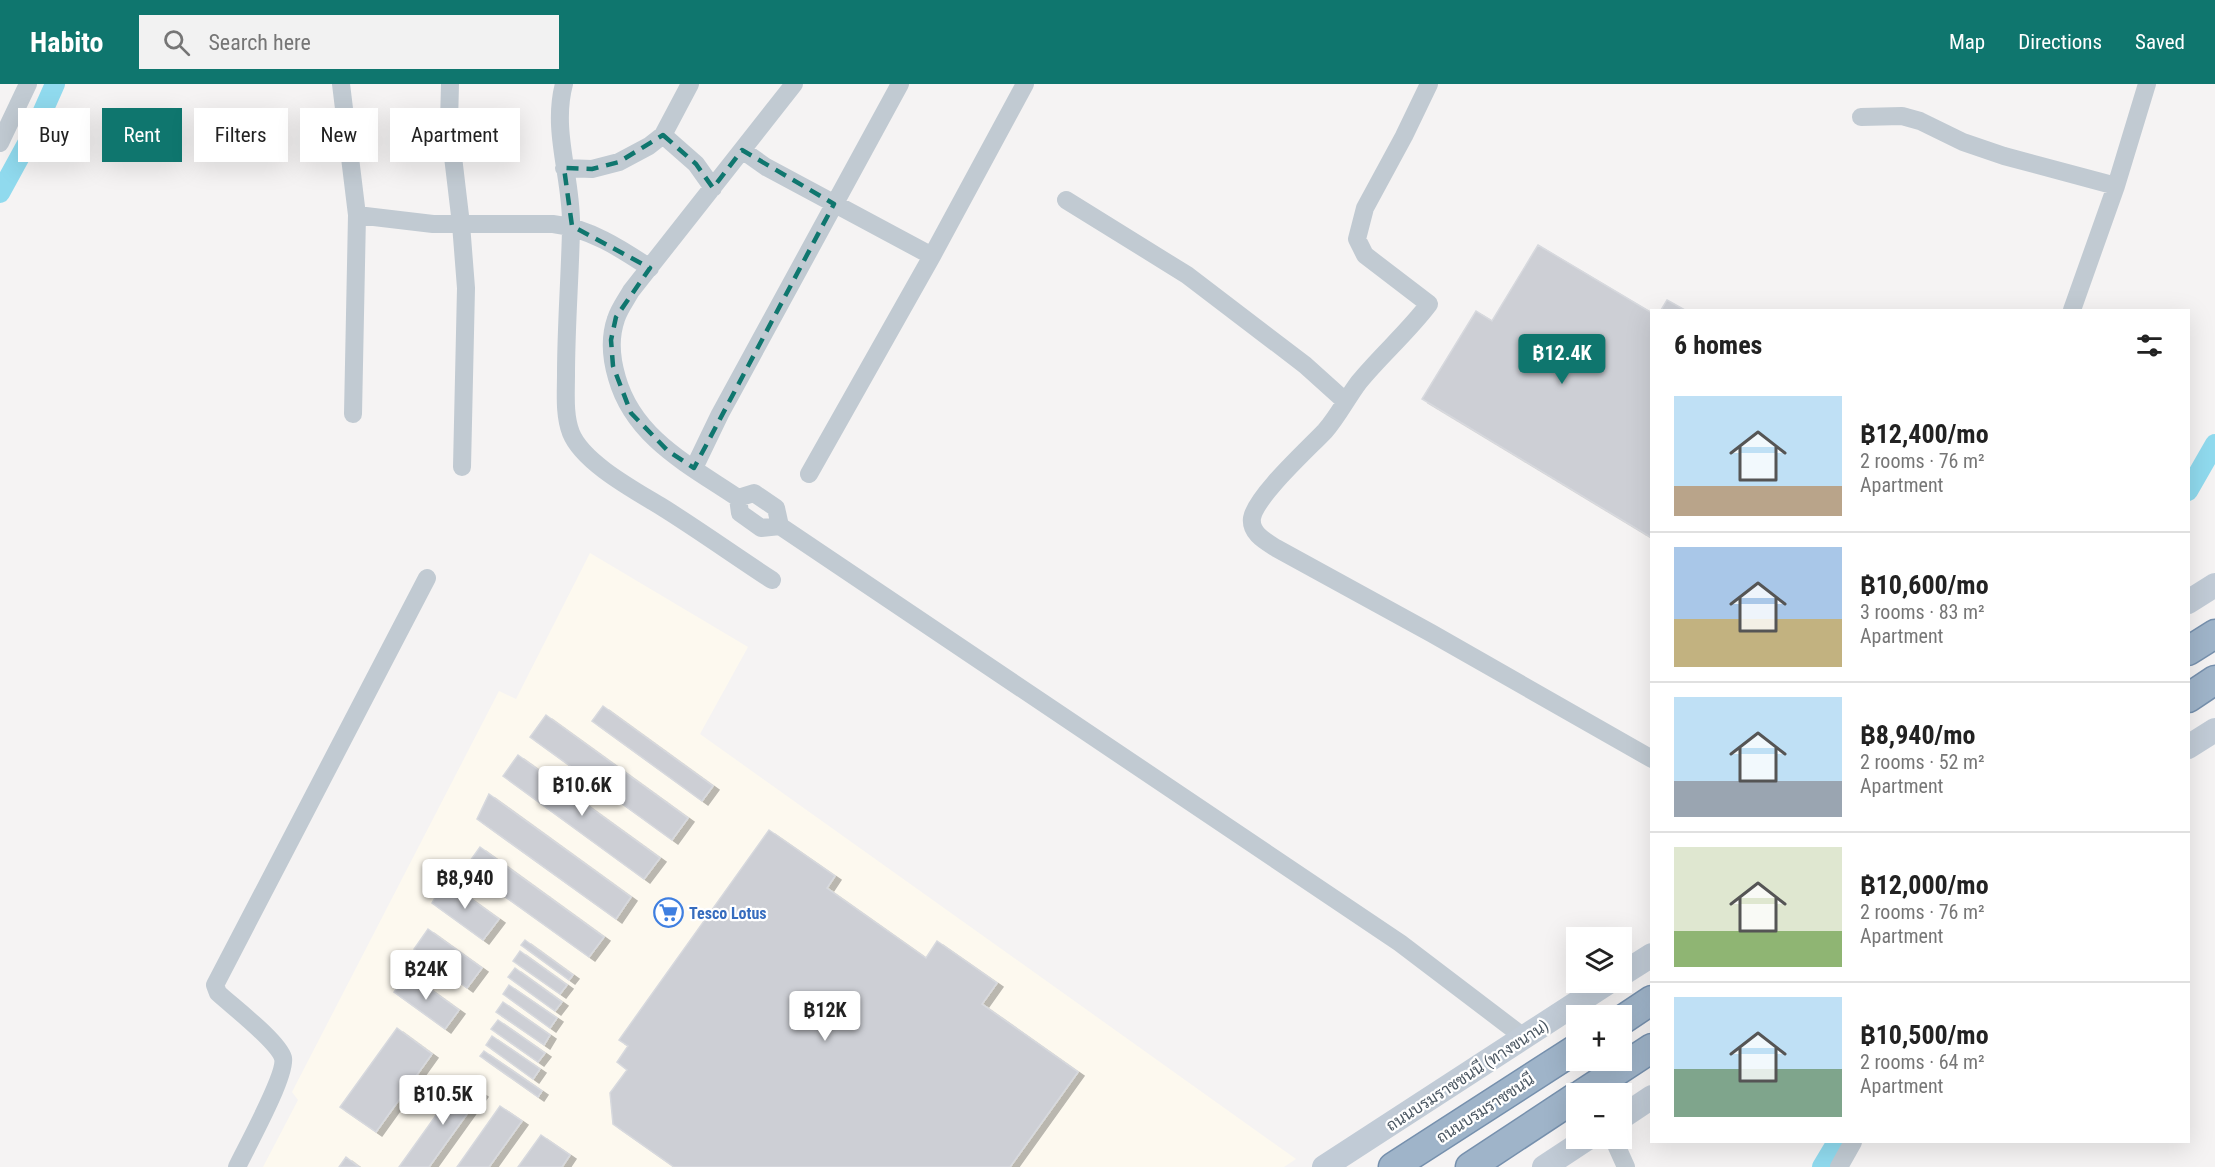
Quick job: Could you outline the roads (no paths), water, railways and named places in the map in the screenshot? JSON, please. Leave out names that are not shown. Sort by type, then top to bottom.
[{"type":"highway","points":[[2190,650],[2215,634]]},
{"type":"highway","points":[[2190,697],[2215,681]]},
{"type":"highway","points":[[1632,1013],[1650,1001]]},
{"type":"highway","points":[[1598,1083],[1650,1049]]},
{"type":"highway","name":"ถนนบรมราชชนนี","points":[[1393,1167],[1566,1055]]},
{"type":"highway","points":[[1470,1167],[1566,1104]]},
{"type":"main road","points":[[2190,601],[2215,585]]},
{"type":"main road","points":[[2190,746],[2215,730]]},
{"type":"main road","points":[[1632,968],[1650,956]]},
{"type":"main road","name":"ถนนบรมราชชนนี (ทางขนาน)","points":[[1324,1167],[1592,993]]},
{"type":"main road","points":[[1632,1110],[1650,1098]]},
{"type":"main road","points":[[1544,1167],[1571,1149]]},
{"type":"street","points":[[0,143],[28,84]]},
{"type":"street","points":[[341,84],[357,215],[352,414]]},
{"type":"street","points":[[450,84],[449,123],[466,288],[462,468]]},
{"type":"street","points":[[564,84],[561,96],[560,128],[572,226],[566,327],[567,416],[571,433],[579,448],[629,488],[662,507],[772,580]]},
{"type":"street","points":[[564,168],[592,170],[618,162],[649,146],[663,135],[690,84]]},
{"type":"street","points":[[794,84],[631,291],[616,318],[611,339],[614,366],[621,392],[631,413],[668,451],[738,498],[754,493],[776,508],[780,526],[1400,943],[1525,1038]]},
{"type":"street","points":[[694,468],[726,404],[900,84]]},
{"type":"street","points":[[809,474],[932,256],[1025,84]]},
{"type":"street","points":[[1429,84],[1365,208],[1357,239],[1365,255],[1429,303],[1345,401],[1329,426],[1291,466],[1254,511],[1251,521],[1257,535],[1276,548],[1650,758]]},
{"type":"street","points":[[2072,309],[2116,186],[2147,84]]},
{"type":"street","points":[[1861,117],[1902,116],[1920,121],[1973,146],[2116,186]]},
{"type":"street","points":[[663,135],[696,164],[713,188]]},
{"type":"street","points":[[742,150],[766,167],[932,256]]},
{"type":"street","points":[[1066,200],[1187,275],[1305,365],[1345,401]]},
{"type":"street","points":[[357,215],[433,224],[572,226],[597,236],[650,268]]},
{"type":"street","points":[[237,1167],[281,1076],[283,1058],[272,1041],[218,993],[215,985],[427,578]]},
{"type":"street","points":[[1839,1167],[1852,1143]]},
{"type":"street","points":[[1618,1149],[1626,1167]]},
{"type":"waterway","points":[[0,193],[35,129],[55,84]]},
{"type":"waterway","points":[[2190,488],[2215,444]]},
{"type":"waterway","points":[[1822,1167],[1836,1143]]},
{"type":"place","name":"Tesco Lotus","points":[[668,913]]}]
